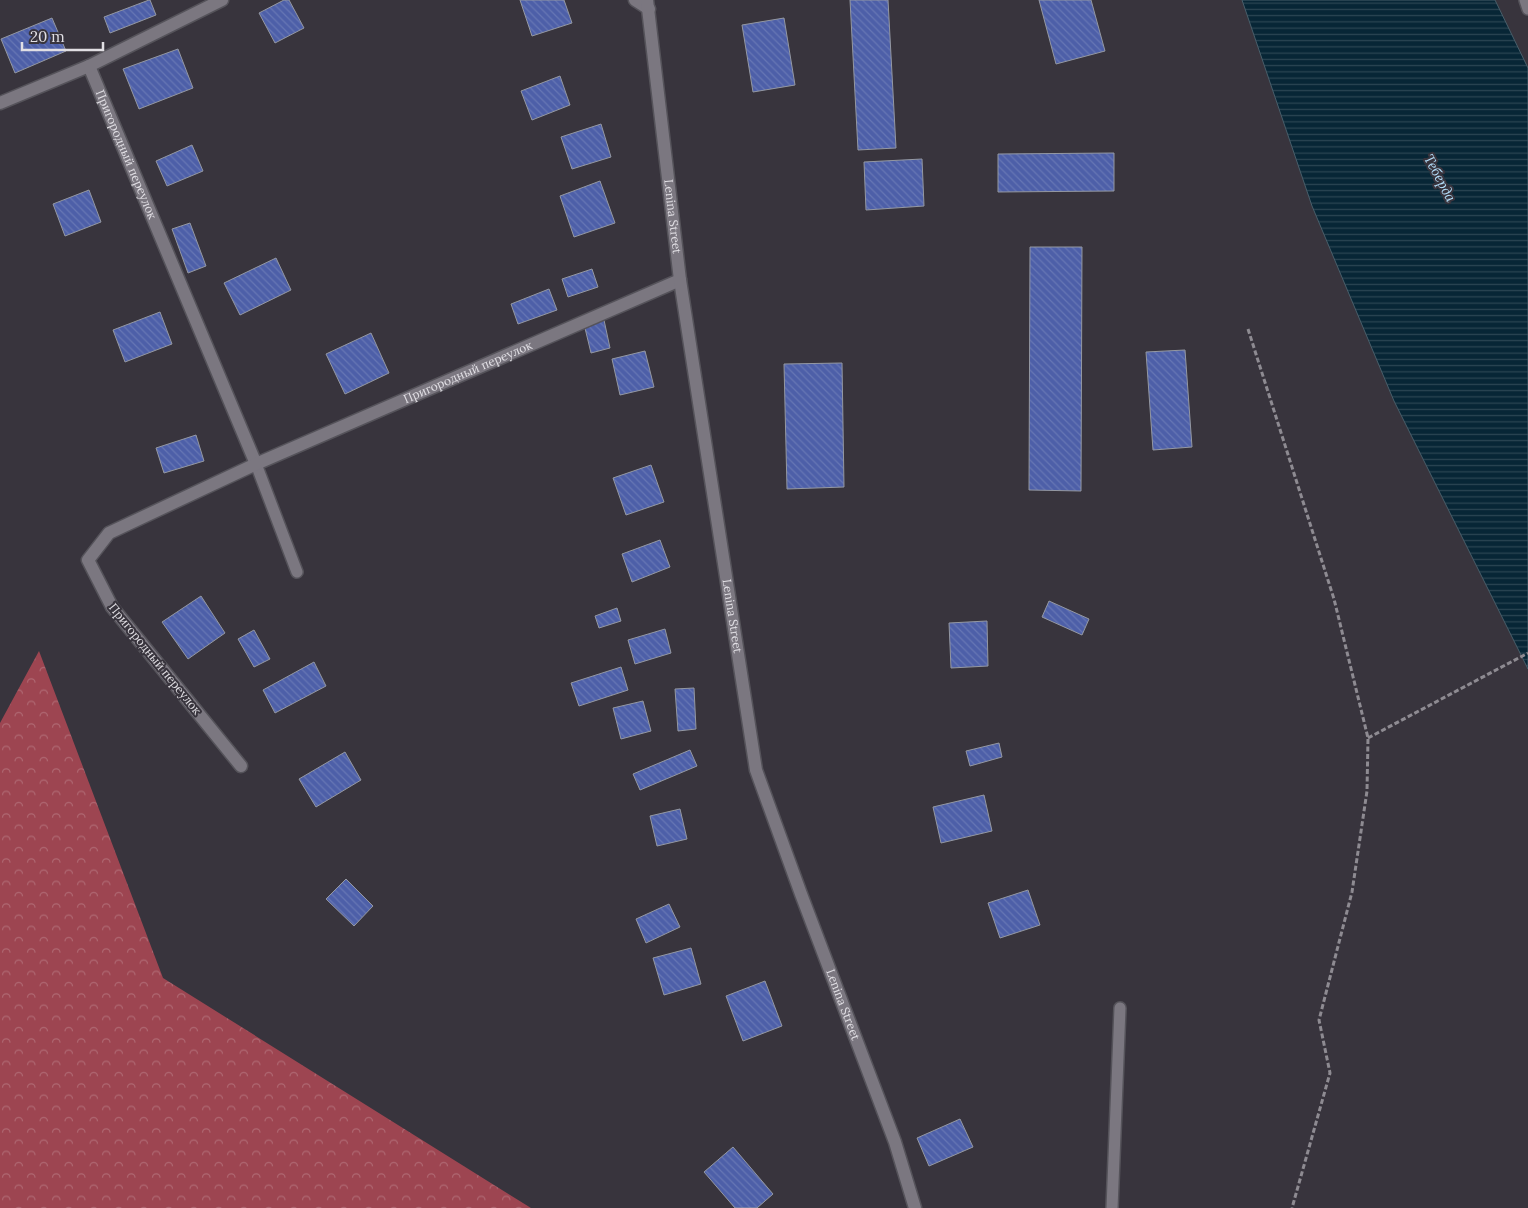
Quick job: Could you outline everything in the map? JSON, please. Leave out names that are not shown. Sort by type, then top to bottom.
[{"type":"street","points":[[0,103],[90,66],[222,0]]},
{"type":"street","points":[[635,0],[648,4]]},
{"type":"street","name":"Lenina Street","points":[[648,4],[680,280],[756,770],[800,894],[895,1142],[916,1208]]},
{"type":"street","name":"Пригородный переулок","points":[[90,66],[256,464]]},
{"type":"street","name":"Пригородный переулок","points":[[241,766],[112,607],[88,560],[109,533],[256,464],[680,280]]},
{"type":"lane","points":[[1525,0],[1528,9]]},
{"type":"lane","points":[[256,464],[297,572]]},
{"type":"lane","points":[[1112,1208],[1120,1008]]},
{"type":"path","points":[[1248,329],[1334,599],[1368,738],[1367,790],[1352,892],[1319,1020],[1330,1073],[1292,1208]]},
{"type":"path","points":[[1368,738],[1528,653]]},
{"type":"green space","points":[[39,651],[163,978],[531,1208],[0,1208],[0,723]]},
{"type":"water","name":"Теберда","points":[[1242,0],[1495,0],[1528,68],[1528,669],[1394,401],[1312,206]]},
{"type":"building","points":[[150,0],[156,15],[110,33],[104,17]]},
{"type":"building","points":[[284,0],[289,0],[304,28],[275,43],[259,13]]},
{"type":"building","points":[[520,0],[564,0],[572,23],[532,36]]},
{"type":"building","points":[[850,0],[888,0],[896,148],[858,150]]},
{"type":"building","points":[[1039,0],[1091,0],[1105,51],[1056,64]]},
{"type":"building","points":[[52,18],[66,51],[15,73],[1,39]]},
{"type":"building","points":[[784,18],[795,85],[753,92],[742,25]]},
{"type":"building","points":[[178,49],[193,88],[139,109],[123,69]]},
{"type":"building","points":[[560,76],[570,105],[532,120],[521,91]]},
{"type":"building","points":[[601,124],[611,157],[572,169],[561,137]]},
{"type":"building","points":[[192,145],[203,171],[167,186],[156,161]]},
{"type":"building","points":[[1114,153],[1114,191],[998,192],[998,154]]},
{"type":"building","points":[[922,159],[924,206],[866,210],[864,162]]},
{"type":"building","points":[[600,181],[615,223],[574,237],[560,196]]},
{"type":"building","points":[[89,190],[101,222],[65,236],[53,204]]},
{"type":"building","points":[[190,223],[206,266],[188,273],[172,229]]},
{"type":"building","points":[[1030,247],[1082,247],[1081,491],[1029,490]]},
{"type":"building","points":[[276,258],[291,290],[240,315],[224,283]]},
{"type":"building","points":[[592,269],[598,287],[568,297],[562,279]]},
{"type":"building","points":[[549,289],[557,310],[518,324],[511,304]]},
{"type":"building","points":[[160,312],[172,344],[125,362],[113,330]]},
{"type":"building","points":[[604,320],[610,348],[591,353],[584,324]]},
{"type":"building","points":[[371,333],[389,373],[345,394],[326,354]]},
{"type":"building","points":[[1185,350],[1192,447],[1153,450],[1146,352]]},
{"type":"building","points":[[645,351],[654,387],[620,395],[612,359]]},
{"type":"building","points":[[842,363],[844,487],[787,489],[784,364]]},
{"type":"building","points":[[196,435],[204,461],[164,473],[156,448]]},
{"type":"building","points":[[651,465],[664,502],[626,515],[613,478]]},
{"type":"building","points":[[660,540],[670,567],[632,582],[622,554]]},
{"type":"building","points":[[201,596],[225,633],[188,659],[162,622]]},
{"type":"building","points":[[1049,601],[1089,619],[1082,635],[1042,617]]},
{"type":"building","points":[[617,608],[621,621],[599,628],[595,616]]},
{"type":"building","points":[[987,621],[988,666],[951,668],[949,623]]},
{"type":"building","points":[[665,629],[671,653],[635,664],[628,640]]},
{"type":"building","points":[[254,630],[270,659],[254,667],[238,639]]},
{"type":"building","points":[[314,662],[326,686],[275,713],[263,690]]},
{"type":"building","points":[[621,667],[628,690],[579,706],[571,683]]},
{"type":"building","points":[[694,688],[696,729],[678,731],[675,689]]},
{"type":"building","points":[[643,701],[651,731],[621,739],[613,708]]},
{"type":"building","points":[[999,743],[1002,757],[970,766],[966,751]]},
{"type":"building","points":[[690,750],[697,766],[640,790],[633,774]]},
{"type":"building","points":[[345,752],[361,780],[316,807],[299,779]]},
{"type":"building","points":[[984,795],[992,831],[941,843],[933,807]]},
{"type":"building","points":[[680,809],[687,839],[657,846],[650,816]]},
{"type":"building","points":[[346,879],[373,906],[354,926],[326,899]]},
{"type":"building","points":[[1028,890],[1040,925],[1000,938],[988,903]]},
{"type":"building","points":[[669,904],[680,927],[646,943],[636,919]]},
{"type":"building","points":[[691,948],[701,984],[664,995],[653,958]]},
{"type":"building","points":[[765,981],[782,1026],[743,1041],[726,996]]},
{"type":"building","points":[[960,1119],[973,1147],[929,1166],[917,1138]]},
{"type":"building","points":[[733,1147],[773,1194],[757,1208],[735,1208],[704,1172]]}]
